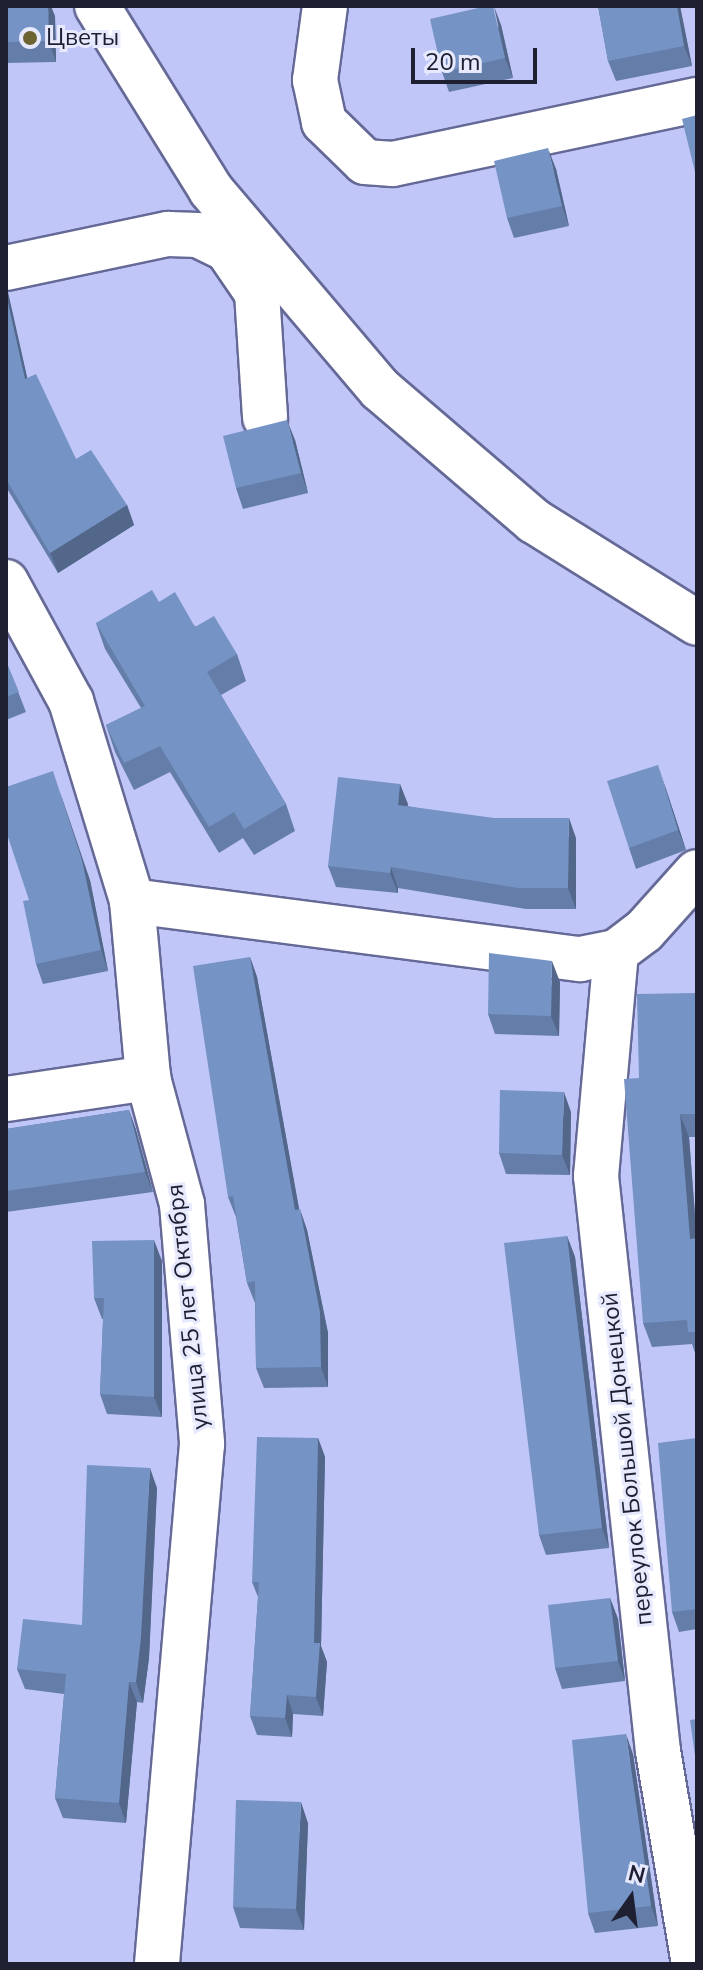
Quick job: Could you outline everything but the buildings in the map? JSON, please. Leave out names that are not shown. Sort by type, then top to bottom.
[{"type":"street","points":[[97,6],[211,190],[380,389],[534,521],[697,623]]},
{"type":"street","points":[[325,6],[315,80],[324,122],[365,162],[393,164],[697,100]]},
{"type":"street","points":[[6,268],[168,234],[198,235],[227,249],[257,293],[265,418]]},
{"type":"street","name":"улица 25 лет Октября","points":[[6,582],[71,701],[132,901],[148,1078],[182,1204],[202,1444],[157,1964]]},
{"type":"street","points":[[132,901],[580,959],[616,952],[644,931],[697,872]]},
{"type":"street","name":"переулок Большой Донецкой","points":[[616,952],[596,1176],[658,1751],[694,1964]]},
{"type":"street","points":[[6,1099],[148,1078]]},
{"type":"place","name":"Цветы","points":[[30,38]]}]
